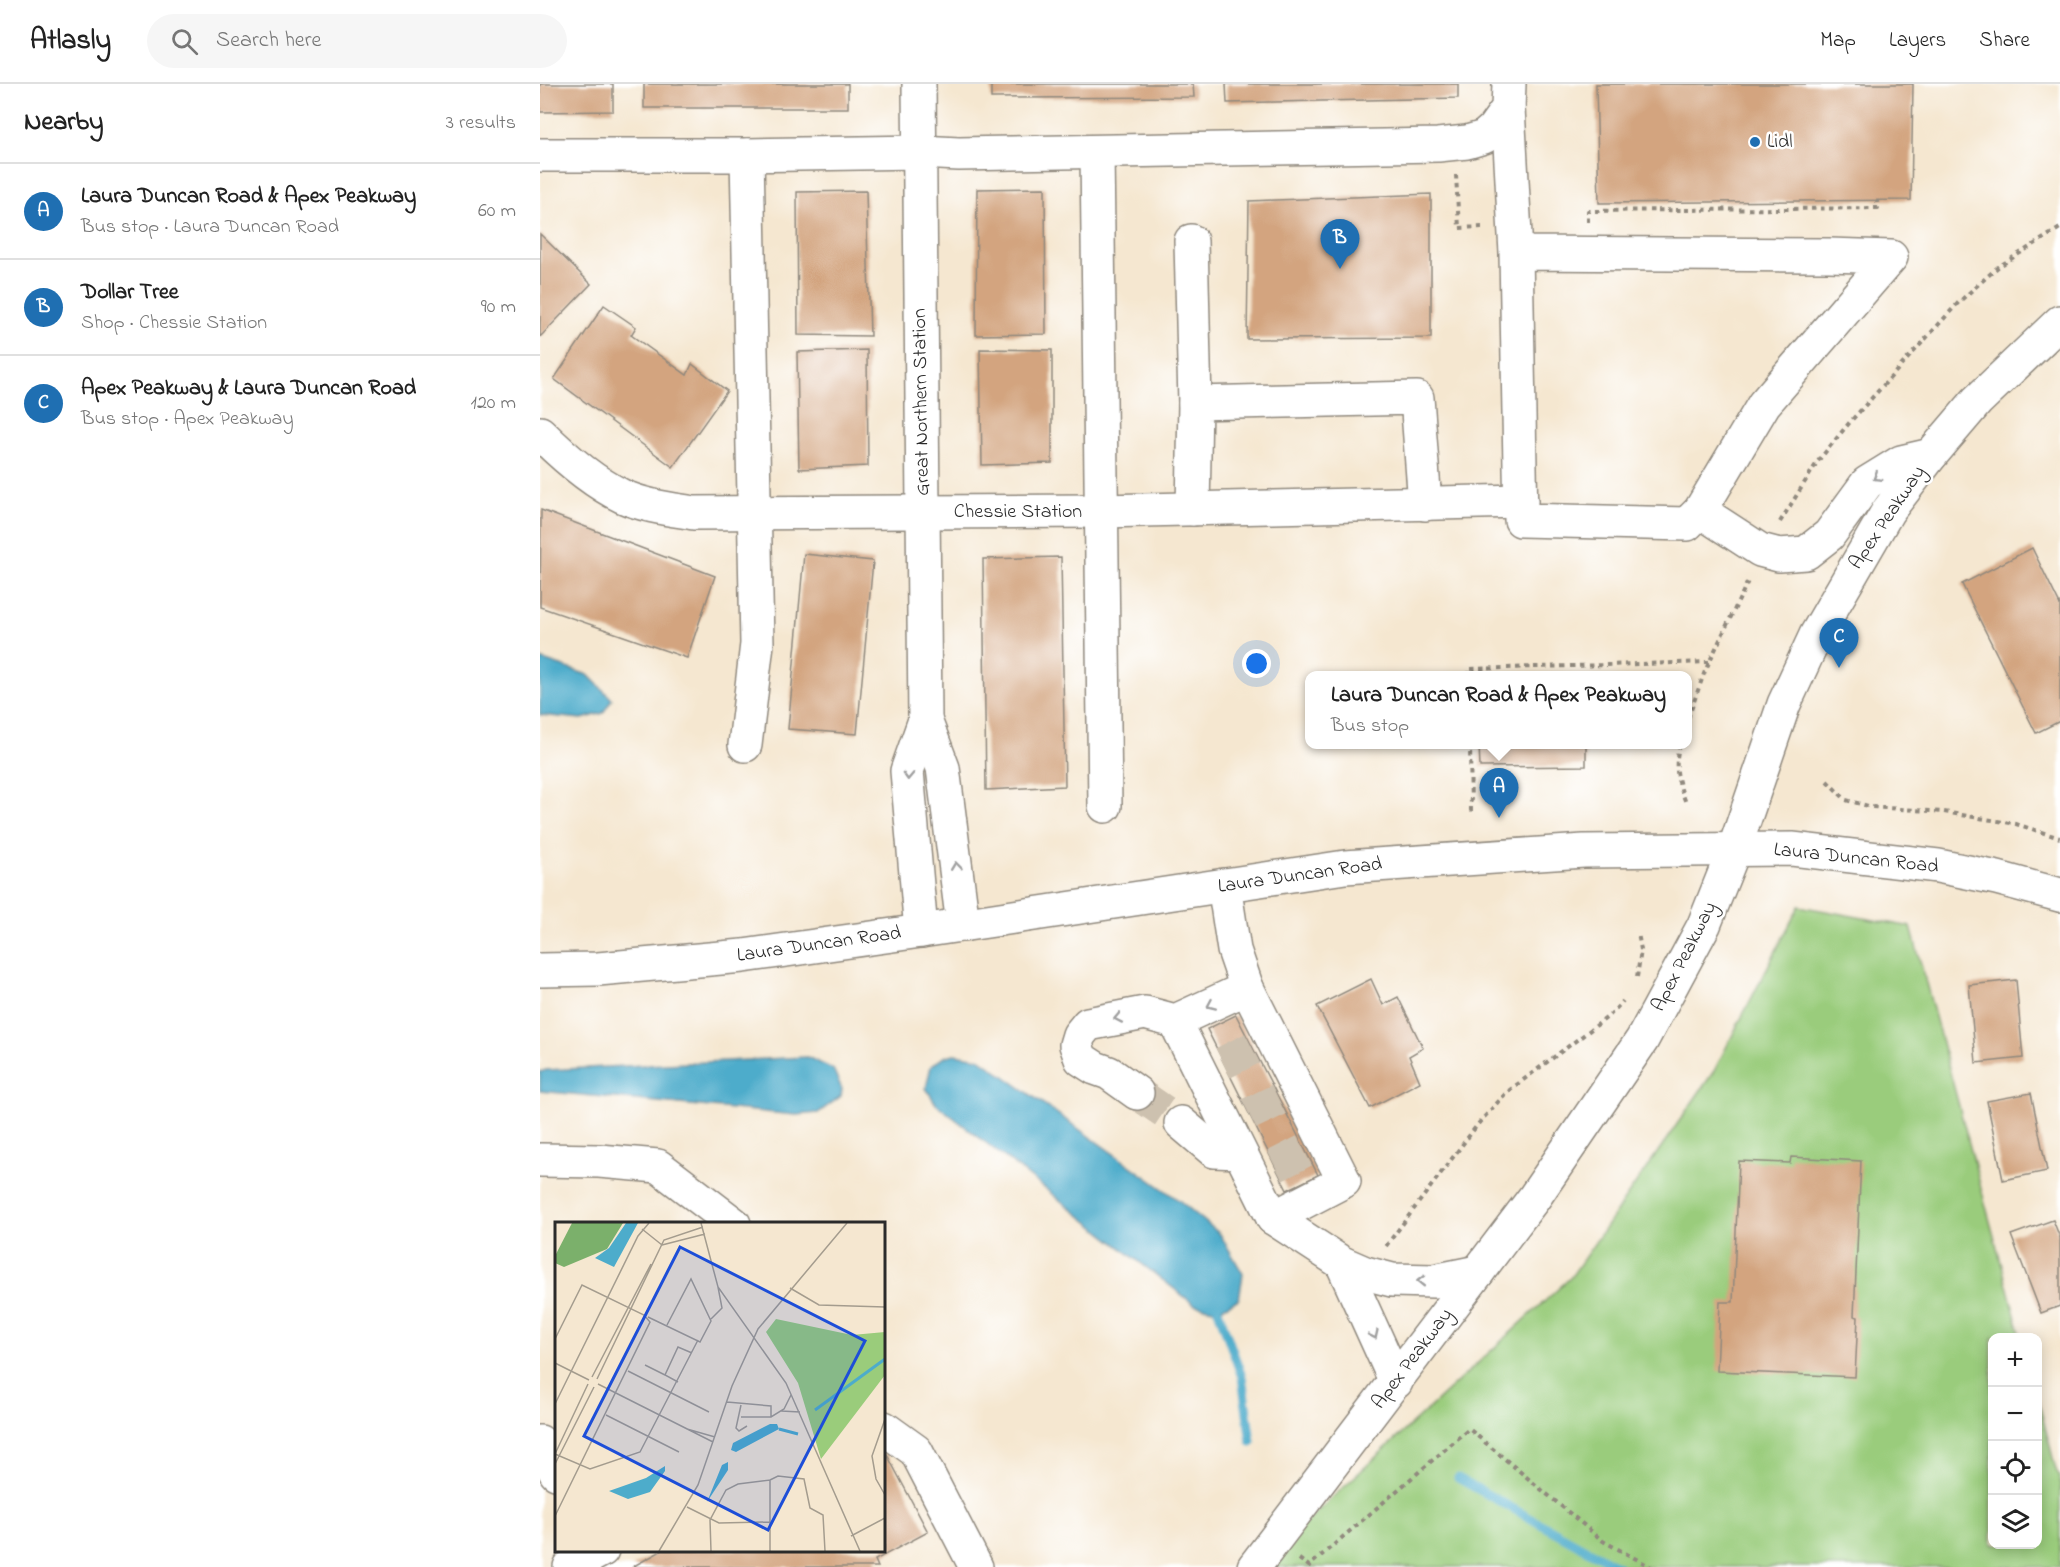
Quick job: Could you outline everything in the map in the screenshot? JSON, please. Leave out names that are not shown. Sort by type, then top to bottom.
[{"type":"street","name":"Great Northern Station","points":[[919,84],[925,720],[907,771],[921,932]]},
{"type":"street","points":[[540,155],[920,152],[960,154],[1438,145],[1467,142],[1484,137],[1493,129],[1509,96]]},
{"type":"street","points":[[1509,96],[1521,520],[1687,524],[1700,511],[1764,404],[1891,257],[1515,253]]},
{"type":"street","points":[[1097,152],[1105,806]]},
{"type":"street","points":[[745,745],[757,644],[747,155]]},
{"type":"street","points":[[1191,242],[1195,403],[1193,509]]},
{"type":"street","name":"Apex Peakway","points":[[1254,1567],[1534,1198],[1642,1040],[1704,925],[1734,850],[1785,704],[1816,635],[1888,512],[1930,455],[1977,401],[2060,322]]},
{"type":"street","points":[[1195,403],[1417,398],[1425,504]]},
{"type":"street","name":"Chessie Station","points":[[540,433],[590,476],[622,496],[654,506],[694,513],[1102,511],[1521,501]]},
{"type":"street","points":[[1700,511],[1760,549],[1779,555],[1806,553],[1828,535],[1867,483],[1901,462],[1930,455]]},
{"type":"street","name":"Great Northern Station","points":[[925,720],[943,768],[963,925]]},
{"type":"street","name":"Laura Duncan Road","points":[[540,970],[598,969],[687,962],[921,932],[1345,867],[1584,851],[1792,849],[1938,866],[1997,878],[2060,895]]},
{"type":"street","points":[[1224,885],[1234,950],[1263,1044],[1315,1146],[1344,1181],[1273,1218]]},
{"type":"street","points":[[1175,1021],[1247,988]]},
{"type":"street","points":[[1137,1093],[1109,1073],[1081,1059],[1076,1045],[1079,1035],[1088,1024],[1145,1013],[1175,1021],[1212,1069],[1248,1147],[1273,1218],[1342,1263],[1365,1273],[1392,1280],[1434,1281],[1478,1272]]},
{"type":"street","points":[[1181,1123],[1214,1151],[1248,1147]]},
{"type":"street","points":[[540,1160],[599,1161],[658,1166],[731,1222]]},
{"type":"street","points":[[1342,1263],[1396,1382]]},
{"type":"street","points":[[885,1429],[916,1451],[976,1567]]},
{"type":"street","points":[[540,1442],[555,1471]]},
{"type":"street","points":[[570,1567],[598,1552]]},
{"type":"path","points":[[1456,173],[1459,228],[1488,227]]},
{"type":"path","points":[[1588,231],[1588,211],[1878,208],[1877,200]]},
{"type":"path","points":[[1775,530],[1818,461],[1883,383],[1951,310],[1998,267],[2060,228]]},
{"type":"path","points":[[1692,707],[1709,662],[1753,572]]},
{"type":"path","points":[[1468,671],[1468,669],[1709,662]]},
{"type":"path","points":[[1470,749],[1471,812]]},
{"type":"path","points":[[1679,749],[1676,777],[1686,803]]},
{"type":"path","points":[[1827,781],[1846,800],[1872,807],[1944,812],[1975,817],[2016,824],[2060,838]]},
{"type":"path","points":[[1635,982],[1641,950],[1638,933]]},
{"type":"path","points":[[1386,1247],[1478,1124],[1507,1092],[1609,1016],[1624,1000]]},
{"type":"path","points":[[1273,1541],[1309,1566],[1469,1429],[1603,1541],[1650,1567]]},
{"type":"green space","points":[[1799,906],[1911,927],[2020,1333],[1988,1333],[1988,1549],[2042,1549],[2042,1416],[2056,1470],[2060,1477],[2060,1567],[1257,1567],[1571,1277],[1714,1071]]},
{"type":"water","points":[[540,659],[588,675],[612,699],[603,713],[582,719],[540,715]]},
{"type":"water","points":[[954,1054],[979,1058],[1180,1201],[1220,1234],[1243,1274],[1239,1299],[1218,1310],[1195,1305],[936,1104],[926,1088],[931,1066],[944,1057]]},
{"type":"water","points":[[807,1057],[833,1069],[842,1089],[841,1096],[818,1113],[796,1115],[540,1091],[540,1072],[546,1070]]},
{"type":"building","points":[[540,84],[613,84],[613,111],[540,112]]},
{"type":"building","points":[[644,84],[848,84],[848,108],[644,108]]},
{"type":"building","points":[[991,84],[1193,84],[1194,97],[991,98]]},
{"type":"building","points":[[1226,84],[1458,84],[1458,98],[1227,103]]},
{"type":"building","name":"Lidl","points":[[1596,84],[1913,84],[1911,200],[1599,203]]},
{"type":"building","points":[[1045,188],[1046,334],[976,335],[977,189]]},
{"type":"building","points":[[866,191],[870,336],[798,335],[797,192]]},
{"type":"building","points":[[1431,194],[1431,338],[1247,339],[1249,201]]},
{"type":"building","points":[[540,234],[591,284],[540,337]]},
{"type":"building","points":[[604,305],[636,327],[631,335],[687,375],[692,364],[727,391],[673,467],[554,379]]},
{"type":"building","points":[[980,349],[1052,350],[1052,463],[982,465]]},
{"type":"building","points":[[867,350],[868,466],[799,469],[797,352]]},
{"type":"building","points":[[541,510],[715,576],[687,658],[540,607]]},
{"type":"building","points":[[2032,548],[2060,605],[2060,721],[2036,733],[1962,584]]},
{"type":"building","points":[[804,554],[873,561],[857,734],[788,729]]},
{"type":"building","points":[[1061,557],[1065,786],[986,790],[983,559]]},
{"type":"building","points":[[1479,749],[1586,749],[1586,766],[1480,767]]},
{"type":"building","points":[[1371,979],[1383,1005],[1398,997],[1423,1048],[1409,1056],[1420,1082],[1370,1108],[1317,1006]]},
{"type":"building","points":[[2016,980],[2023,1058],[1976,1063],[1969,985]]},
{"type":"building","points":[[1236,1015],[1318,1175],[1287,1190],[1207,1029]]},
{"type":"building","points":[[2031,1093],[2047,1171],[2003,1180],[1987,1101]]},
{"type":"building","points":[[1791,1157],[1861,1161],[1854,1316],[1858,1317],[1855,1377],[1717,1371],[1720,1302],[1733,1302],[1739,1161],[1790,1163]]},
{"type":"building","points":[[2053,1220],[2060,1238],[2060,1306],[2041,1313],[2011,1235]]},
{"type":"building","points":[[885,1451],[928,1532],[875,1560],[878,1567],[632,1567],[659,1552],[885,1552]]},
{"type":"waterway","points":[[1218,1310],[1242,1377],[1251,1442]]},
{"type":"waterway","points":[[1458,1478],[1618,1567]]},
{"type":"tunnel","points":[[1223,1063],[1253,1048]]},
{"type":"tunnel","points":[[1137,1093],[1181,1123]]},
{"type":"tunnel","points":[[1249,1114],[1280,1099]]},
{"type":"tunnel","points":[[1275,1166],[1306,1150]]},
{"type":"place","name":"Lidl","points":[[1755,142]]},
{"type":"place","name":"Dollar Tree","points":[[1340,269]]},
{"type":"place","name":"Apex Peakway & Laura Duncan Road","points":[[1839,668]]},
{"type":"place","name":"Laura Duncan Road & Apex Peakway","points":[[1499,818]]}]
